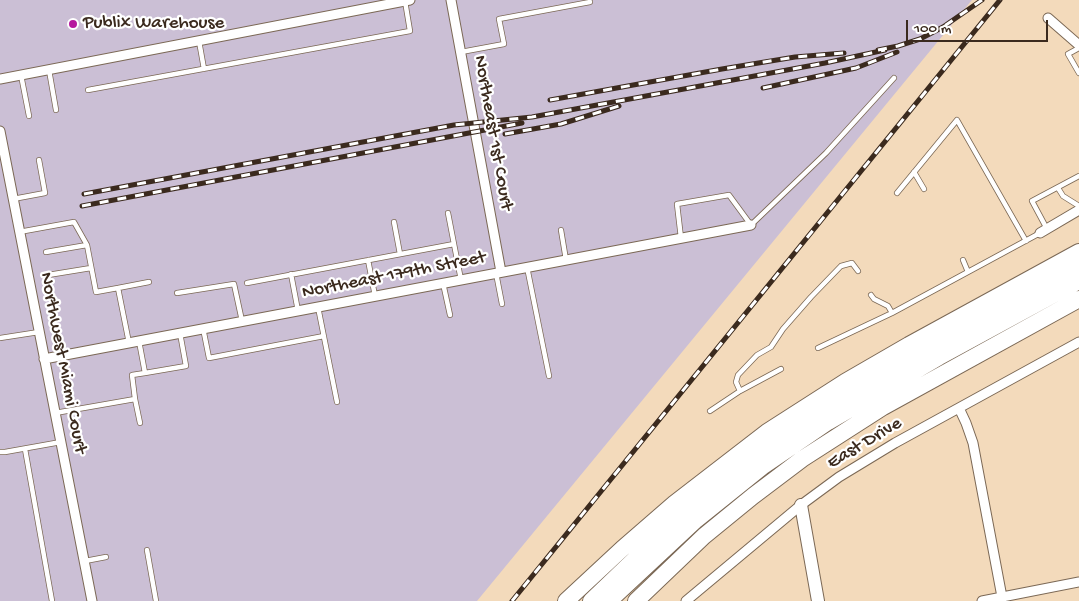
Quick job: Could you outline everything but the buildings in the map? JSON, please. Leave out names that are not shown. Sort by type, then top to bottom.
[{"type":"highway","points":[[566,601],[675,503],[767,432],[845,382],[909,345],[1079,252]]},
{"type":"highway","points":[[591,601],[686,510],[786,436],[847,395],[1079,266]]},
{"type":"highway","points":[[609,601],[696,520],[762,467],[828,422],[940,357],[1079,281]]},
{"type":"highway","points":[[636,601],[704,536],[752,496],[802,459],[883,407],[1079,299]]},
{"type":"street","name":"Northeast 1st Court","points":[[451,0],[499,273]]},
{"type":"street","points":[[0,79],[408,1]]},
{"type":"street","points":[[1048,18],[1079,46]]},
{"type":"street","name":"Northwest Miami Court","points":[[0,131],[3,166],[13,199],[92,601]]},
{"type":"street","points":[[1044,231],[1079,210]]},
{"type":"street","name":"Northeast 179th Street","points":[[44,359],[751,225]]},
{"type":"street","name":"East Drive","points":[[686,601],[839,477],[958,408],[1079,342]]},
{"type":"street","points":[[958,408],[973,443],[1002,597]]},
{"type":"street","points":[[801,506],[818,601]]},
{"type":"street","points":[[982,601],[1079,582]]},
{"type":"lane","points":[[558,0],[560,8]]},
{"type":"lane","points":[[88,90],[410,31],[408,1]]},
{"type":"lane","points":[[461,52],[504,44],[499,19],[590,2]]},
{"type":"lane","points":[[199,41],[204,69]]},
{"type":"lane","points":[[1079,46],[1068,54],[1079,73]]},
{"type":"lane","points":[[49,70],[56,110]]},
{"type":"lane","points":[[21,75],[28,116]]},
{"type":"lane","points":[[681,238],[677,204],[729,195],[751,225],[826,153],[894,78]]},
{"type":"lane","points":[[897,193],[956,120],[1026,241]]},
{"type":"lane","points":[[13,199],[45,193],[39,160]]},
{"type":"lane","points":[[914,172],[924,189]]},
{"type":"lane","points":[[818,348],[892,313],[1044,231],[1032,201],[1079,176]]},
{"type":"lane","points":[[1058,188],[1063,196],[1079,206]]},
{"type":"lane","points":[[448,213],[461,280]]},
{"type":"lane","points":[[19,232],[74,222],[86,245],[96,292],[149,282]]},
{"type":"lane","points":[[394,222],[400,254]]},
{"type":"lane","points":[[561,230],[566,260]]},
{"type":"lane","points":[[247,283],[454,244]]},
{"type":"lane","points":[[46,252],[86,245]]},
{"type":"lane","points":[[368,260],[375,296]]},
{"type":"lane","points":[[962,260],[968,272]]},
{"type":"lane","points":[[740,391],[736,382],[738,375],[757,355],[771,348],[783,329],[841,266],[852,263],[858,271]]},
{"type":"lane","points":[[527,267],[549,376]]},
{"type":"lane","points":[[48,275],[91,268]]},
{"type":"lane","points":[[499,273],[502,304]]},
{"type":"lane","points":[[291,274],[298,311]]},
{"type":"lane","points":[[443,283],[450,315]]},
{"type":"lane","points":[[177,293],[234,284],[242,321]]},
{"type":"lane","points":[[118,288],[129,343]]},
{"type":"lane","points":[[871,296],[888,306],[892,313]]},
{"type":"lane","points":[[318,307],[337,402]]},
{"type":"lane","points":[[204,328],[209,358],[324,336]]},
{"type":"lane","points":[[0,338],[38,332]]},
{"type":"lane","points":[[140,423],[132,375],[186,366],[180,333]]},
{"type":"lane","points":[[140,341],[145,373]]},
{"type":"lane","points":[[710,412],[740,391],[781,369]]},
{"type":"lane","points":[[56,413],[135,399]]},
{"type":"lane","points":[[0,452],[61,442]]},
{"type":"lane","points":[[24,448],[52,601]]},
{"type":"lane","points":[[147,550],[156,601]]},
{"type":"lane","points":[[84,561],[106,557]]},
{"type":"shaded area","points":[[0,0],[972,0],[477,601],[0,601]]},
{"type":"railway","points":[[878,50],[920,39],[943,27],[982,0]]},
{"type":"railway","points":[[512,601],[1000,0]]},
{"type":"railway","points":[[84,194],[454,125],[532,117],[825,63],[885,50]]},
{"type":"railway","points":[[763,88],[856,68],[897,52]]},
{"type":"railway","points":[[550,100],[795,57],[844,53]]},
{"type":"railway","points":[[505,134],[561,124],[619,106]]},
{"type":"railway","points":[[82,206],[522,123]]},
{"type":"place","name":"Publix Warehouse","points":[[73,24]]}]
